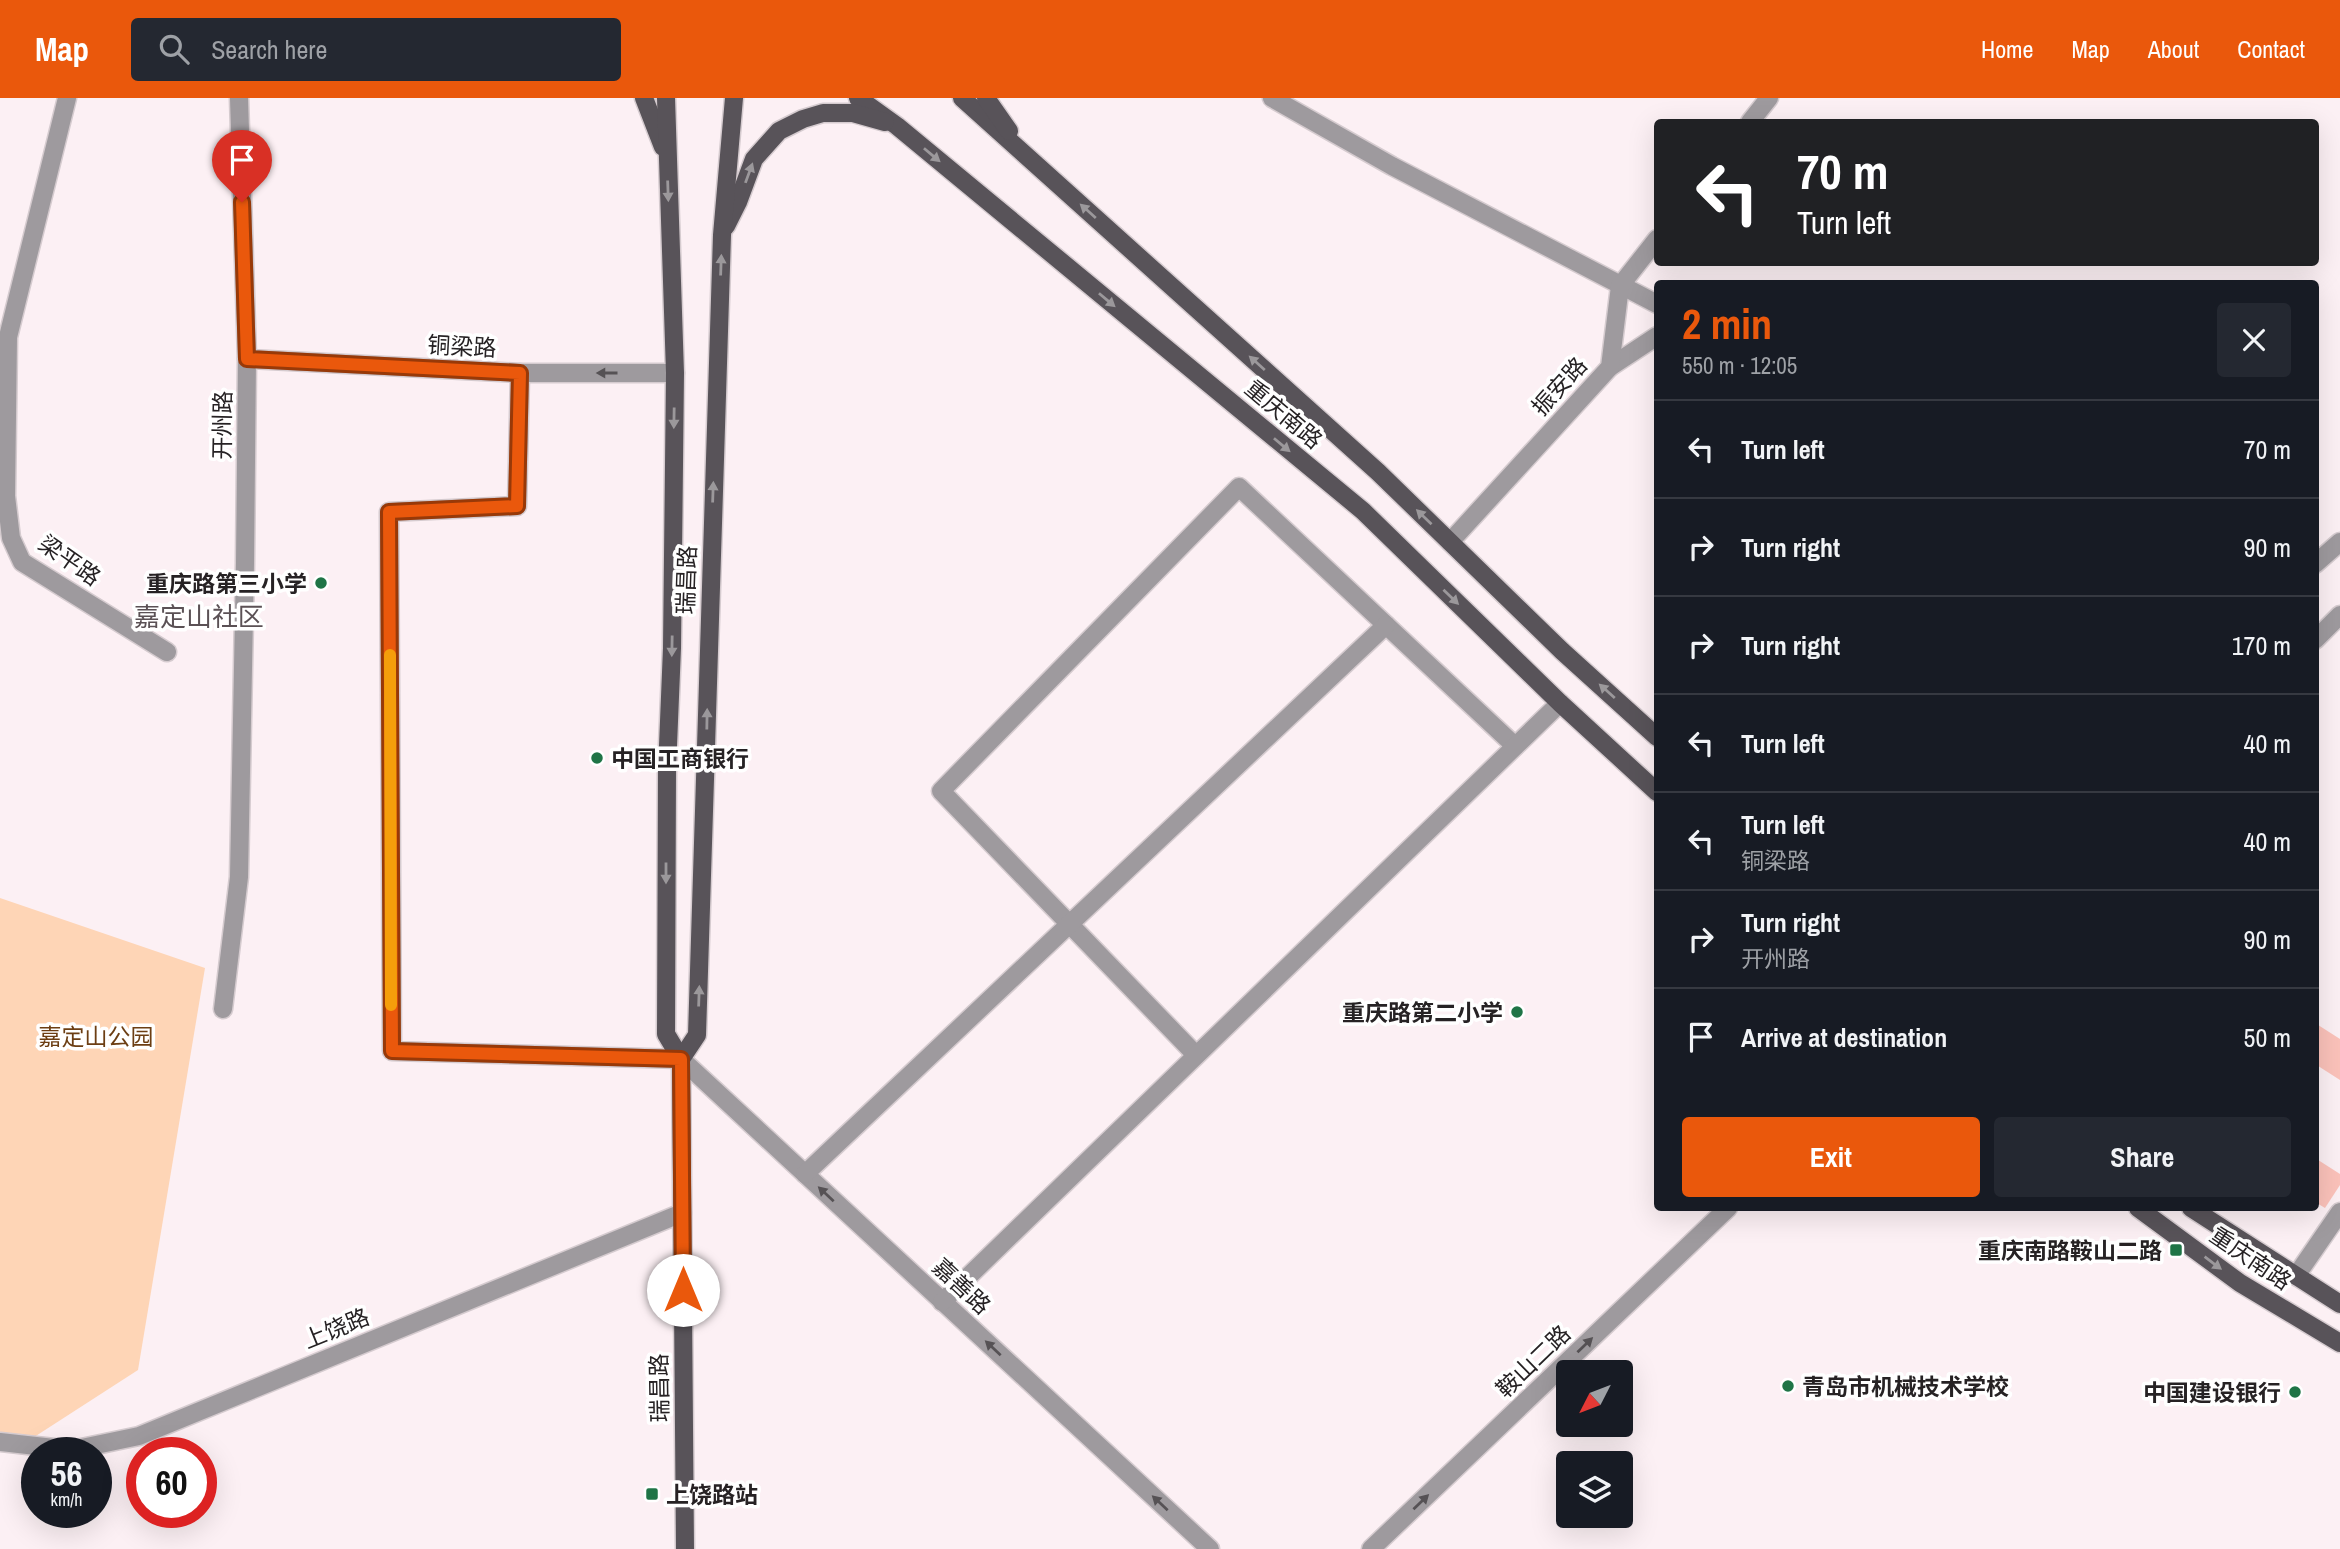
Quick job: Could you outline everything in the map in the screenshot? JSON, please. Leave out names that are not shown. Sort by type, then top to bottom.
[{"type":"main road","points":[[644,98],[667,156]]},
{"type":"main road","name":"瑞昌路","points":[[666,98],[675,373],[672,648],[667,770],[666,1034],[681,1059],[685,1549]]},
{"type":"main road","name":"瑞昌路","points":[[681,1059],[697,1035],[722,235],[734,98]]},
{"type":"main road","name":"重庆南路","points":[[858,98],[897,126],[1363,511],[1654,789]]},
{"type":"main road","name":"重庆南路","points":[[962,98],[1378,472],[1562,651],[1654,734]]},
{"type":"main road","points":[[986,98],[1030,159]]},
{"type":"main road","points":[[722,235],[754,159],[779,131],[823,113],[853,113],[897,126]]},
{"type":"main road","name":"重庆南路","points":[[2142,1211],[2240,1283],[2340,1343]]},
{"type":"main road","name":"重庆南路","points":[[2196,1211],[2340,1304]]},
{"type":"street","name":"梁平路","points":[[66,98],[8,337],[6,496],[11,538],[22,562],[167,652]]},
{"type":"street","name":"开州路","points":[[223,1009],[239,877],[247,359],[239,98]]},
{"type":"street","points":[[1272,98],[1392,166],[1654,303]]},
{"type":"street","points":[[1752,119],[1769,98]]},
{"type":"street","points":[[1620,286],[1654,243]]},
{"type":"street","name":"振安路","points":[[1450,542],[1610,367],[1620,286]]},
{"type":"street","points":[[1610,367],[1654,338]]},
{"type":"street","name":"铜梁路","points":[[247,359],[520,373],[675,373]]},
{"type":"street","points":[[520,373],[517,506],[389,512],[392,1051],[681,1059]]},
{"type":"street","points":[[1196,1055],[941,791],[1239,487],[1516,746]]},
{"type":"street","points":[[2319,560],[2340,542]]},
{"type":"street","points":[[2319,636],[2340,615]]},
{"type":"street","points":[[805,1174],[1386,625]]},
{"type":"street","points":[[942,1302],[1560,702]]},
{"type":"street","name":"嘉善路","points":[[681,1059],[1210,1549]]},
{"type":"street","name":"鞍山二路","points":[[1371,1549],[1725,1211]]},
{"type":"street","points":[[2296,1276],[2340,1212]]},
{"type":"street","name":"上饶路","points":[[0,1442],[72,1450],[139,1436],[682,1213]]},
{"type":"green space","name":"嘉定山公园","points":[[0,898],[205,968],[138,1370],[34,1437],[21,1437],[21,1441],[0,1440]]},
{"type":"building","points":[[2319,1026],[2340,1039],[2340,1080],[2319,1067]]},
{"type":"building","points":[[2319,1161],[2340,1174],[2340,1185],[2325,1208],[2319,1204]]},
{"type":"slow traffic","points":[[390,655],[391,1005]]},
{"type":"place","name":"重庆路第三小学","points":[[321,583]]},
{"type":"place","name":"中国工商银行","points":[[597,758]]},
{"type":"place","name":"重庆路第二小学","points":[[1517,1012]]},
{"type":"place","name":"重庆南路鞍山二路","points":[[2176,1250]]},
{"type":"place","name":"青岛市机械技术学校","points":[[1788,1386]]},
{"type":"place","name":"中国建设银行","points":[[2295,1392]]},
{"type":"place","name":"上饶路站","points":[[652,1494]]},
{"type":"district","name":"嘉定山社区","points":[[199,616]]},
{"type":"route","points":[[242,202],[247,359],[520,373],[517,506],[389,512],[392,1051],[681,1059],[683,1290]]}]
